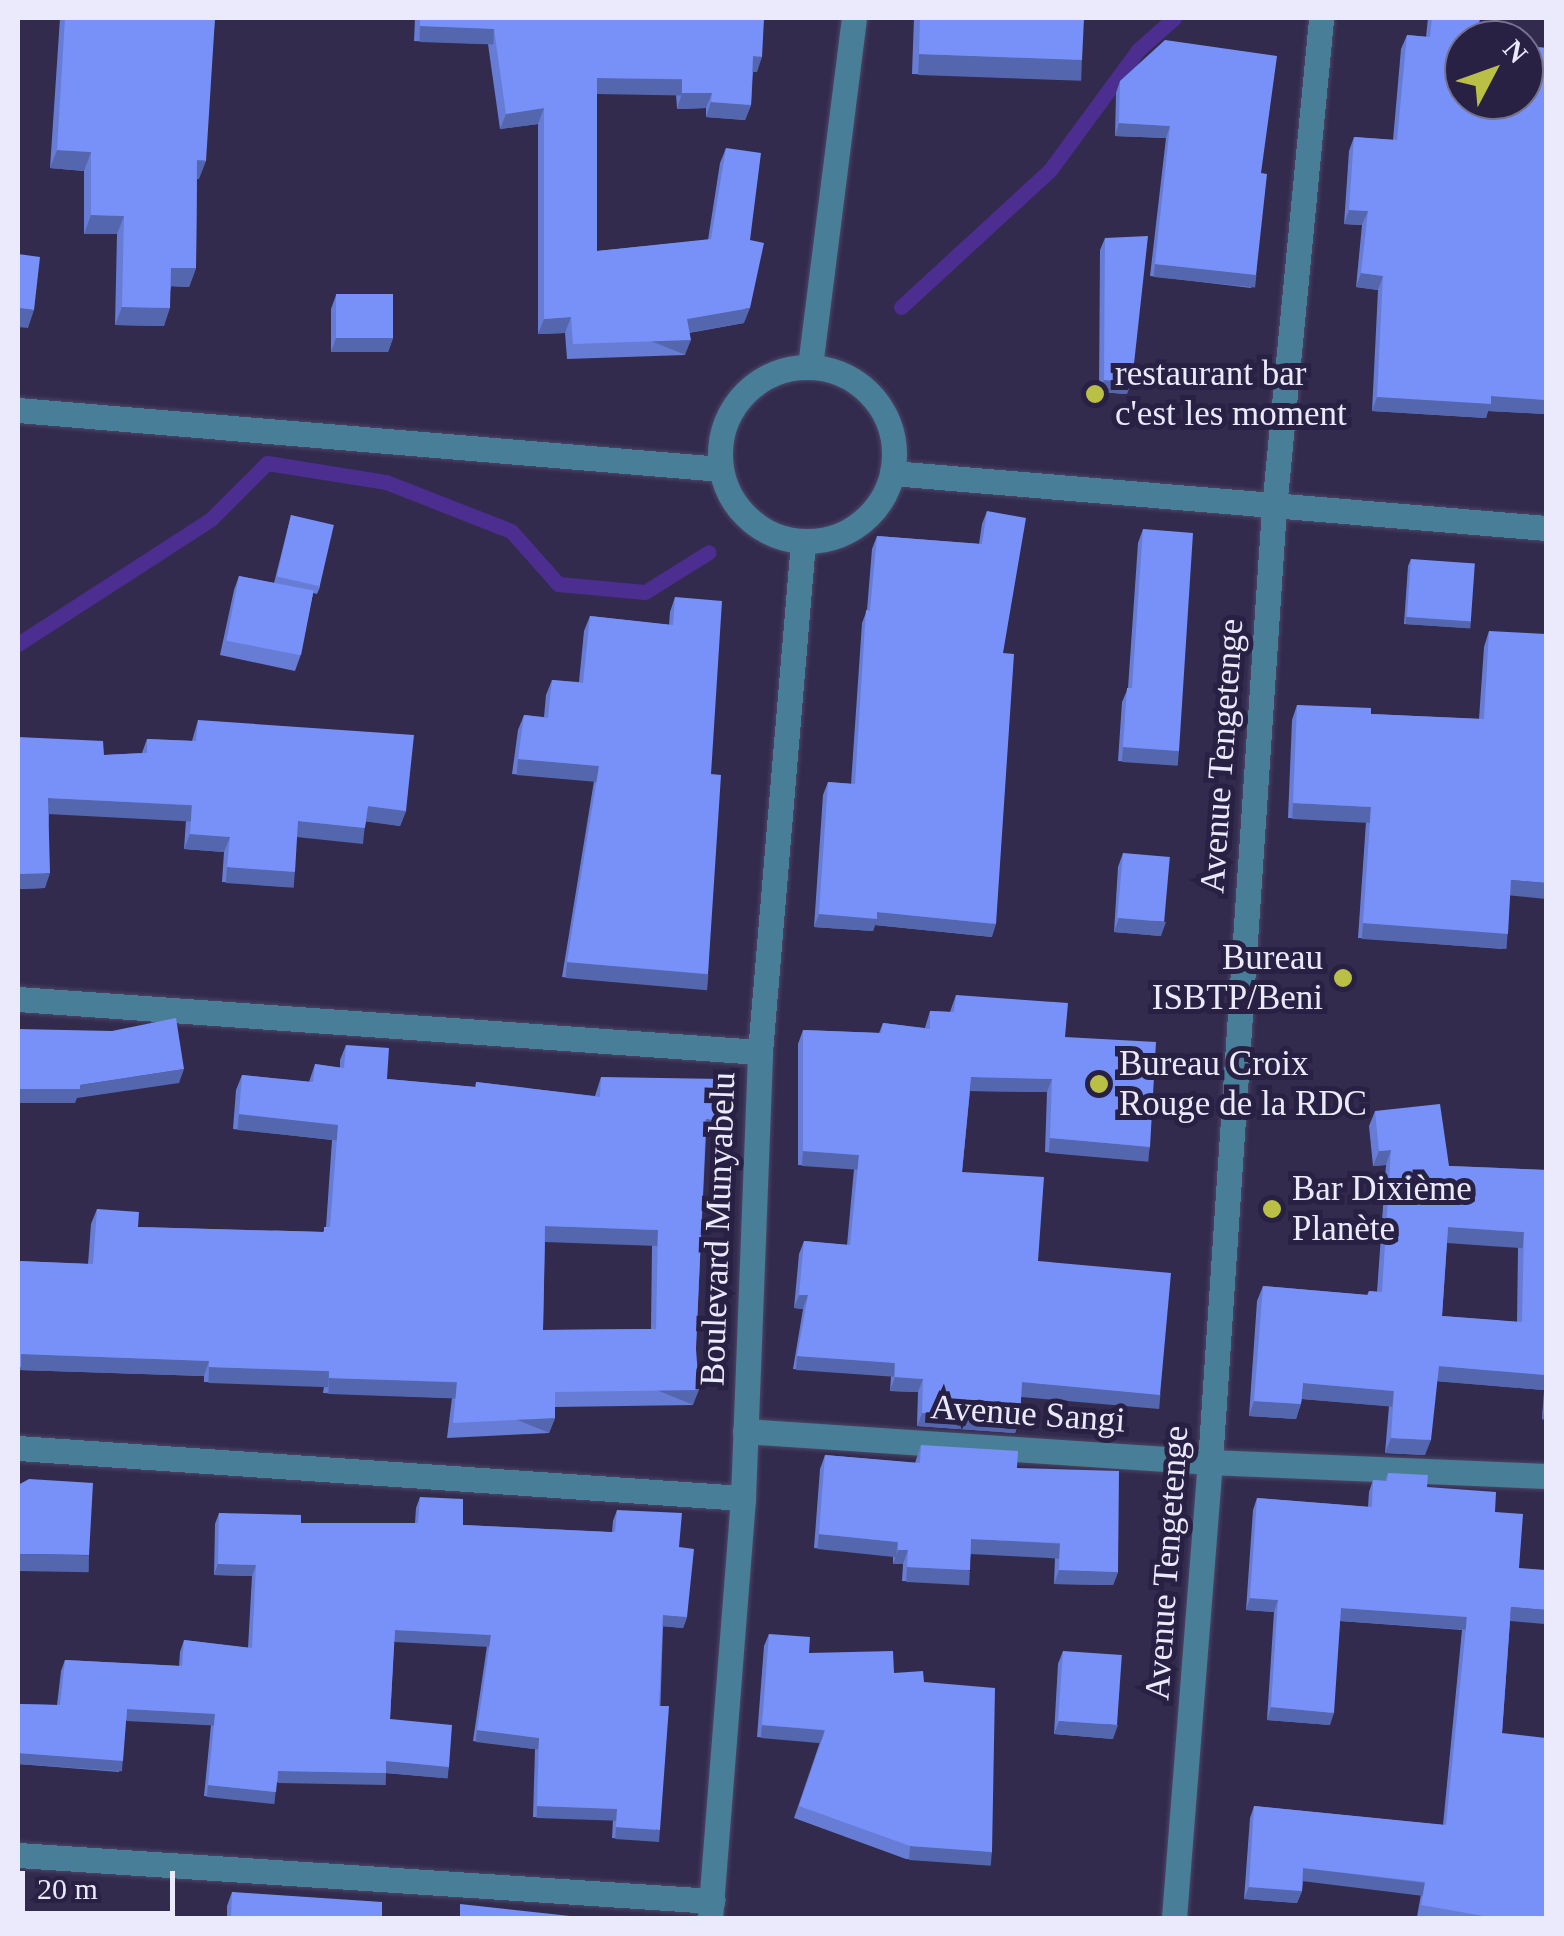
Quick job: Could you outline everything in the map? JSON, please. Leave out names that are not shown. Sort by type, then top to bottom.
[{"type":"street","points":[[810,366],[854,18]]},
{"type":"street","name":"Avenue Tengetenge","points":[[1174,1918],[1210,1462],[1274,508],[1321,18]]},
{"type":"street","points":[[810,366],[846,376],[876,401],[893,435],[892,474],[880,502],[860,524],[833,538],[803,542],[774,535],[750,520],[730,497],[720,469],[722,431],[740,396],[771,373],[810,366]]},
{"type":"street","points":[[18,410],[720,469]]},
{"type":"street","points":[[892,474],[1546,528]]},
{"type":"street","name":"Boulevard Munyabelu","points":[[711,1910],[743,1498],[760,1052],[803,542]]},
{"type":"street","points":[[18,999],[760,1052]]},
{"type":"street","name":"Avenue Sangi","points":[[746,1430],[1210,1462],[1546,1476]]},
{"type":"street","points":[[18,1448],[743,1498]]},
{"type":"street","points":[[18,1855],[711,1910]]},
{"type":"building","points":[[65,18],[215,18],[206,161],[197,160],[196,268],[171,268],[170,308],[122,307],[124,216],[91,215],[91,152],[57,150]]},
{"type":"building","points":[[420,18],[764,18],[762,57],[753,56],[751,105],[711,102],[712,93],[682,93],[682,79],[597,78],[597,251],[711,239],[726,148],[761,153],[750,240],[764,243],[750,308],[687,319],[691,340],[573,344],[571,317],[544,319],[544,108],[506,114],[494,29],[420,26]]},
{"type":"building","points":[[920,18],[1084,18],[1082,60],[919,54]]},
{"type":"building","points":[[1432,18],[1480,18],[1444,20],[1444,120],[1544,120],[1546,48],[1546,400],[1491,396],[1491,404],[1377,397],[1383,276],[1361,273],[1368,211],[1349,210],[1354,137],[1397,140],[1407,35],[1430,37]]},
{"type":"building","points":[[1165,40],[1277,56],[1261,173],[1267,174],[1256,275],[1155,264],[1170,126],[1119,123],[1120,81]]},
{"type":"building","points":[[1148,236],[1132,382],[1104,380],[1105,238]]},
{"type":"building","points":[[18,254],[40,257],[34,310],[18,308]]},
{"type":"building","points":[[336,294],[393,294],[393,338],[336,338]]},
{"type":"building","points":[[987,511],[1026,518],[1003,653],[1014,654],[996,924],[877,912],[877,919],[819,914],[828,782],[855,784],[866,610],[870,611],[877,536],[982,544]]},
{"type":"building","points":[[291,515],[334,525],[320,586],[277,576]]},
{"type":"building","points":[[1143,529],[1193,533],[1179,751],[1123,747],[1127,688],[1132,688]]},
{"type":"building","points":[[1411,559],[1475,563],[1471,621],[1407,617]]},
{"type":"building","points":[[239,576],[314,591],[301,655],[226,641]]},
{"type":"building","points":[[675,597],[722,601],[711,774],[721,775],[708,974],[567,962],[599,766],[518,759],[524,715],[548,718],[552,680],[583,683],[590,616],[673,625]]},
{"type":"building","points":[[1489,631],[1546,634],[1546,883],[1511,880],[1508,934],[1363,923],[1371,807],[1293,803],[1297,705],[1371,708],[1371,714],[1484,719]]},
{"type":"building","points":[[198,720],[414,735],[406,811],[368,806],[365,828],[298,821],[295,872],[227,867],[230,837],[190,834],[192,805],[48,798],[50,873],[18,874],[18,737],[103,741],[104,755],[147,753],[147,739],[196,741]]},
{"type":"building","points":[[1123,853],[1170,857],[1164,922],[1117,918]]},
{"type":"building","points":[[956,995],[1068,1003],[1065,1037],[1156,1042],[1150,1147],[1050,1138],[1052,1079],[971,1077],[962,1172],[1044,1177],[1038,1261],[1171,1273],[1160,1395],[1022,1382],[1020,1419],[922,1413],[923,1379],[895,1377],[895,1363],[797,1356],[808,1295],[799,1295],[804,1241],[850,1245],[859,1155],[803,1151],[803,1030],[881,1033],[883,1023],[930,1029],[930,1011],[954,1012]]},
{"type":"building","points":[[176,1018],[184,1069],[80,1085],[80,1089],[18,1089],[18,1029],[112,1031]]},
{"type":"building","points":[[346,1045],[389,1048],[387,1079],[476,1087],[476,1082],[600,1097],[601,1077],[722,1079],[716,1121],[706,1119],[696,1349],[699,1390],[555,1392],[555,1418],[453,1423],[457,1382],[329,1378],[329,1371],[209,1367],[209,1361],[21,1354],[18,1367],[18,1261],[93,1264],[97,1209],[139,1212],[138,1227],[324,1232],[324,1227],[330,1227],[338,1125],[239,1114],[242,1075],[313,1082],[315,1064],[344,1068]],"holes":[[[545,1226],[658,1230],[656,1329],[543,1330]]]},
{"type":"building","points":[[1440,1104],[1449,1166],[1546,1170],[1546,1375],[1439,1366],[1431,1440],[1391,1438],[1394,1391],[1303,1383],[1301,1404],[1254,1401],[1263,1286],[1368,1295],[1369,1291],[1382,1292],[1391,1150],[1379,1151],[1375,1111]],"holes":[[[1448,1227],[1524,1232],[1522,1322],[1442,1316]]]},
{"type":"building","points":[[921,1445],[1018,1451],[1017,1468],[1119,1471],[1118,1572],[1059,1570],[1060,1543],[971,1539],[970,1570],[907,1567],[908,1550],[898,1550],[898,1542],[819,1534],[825,1455],[920,1463]]},
{"type":"building","points":[[1388,1473],[1428,1475],[1427,1487],[1496,1492],[1495,1512],[1523,1514],[1519,1568],[1546,1570],[1546,1610],[1511,1607],[1502,1733],[1546,1738],[1546,1918],[1495,1918],[1421,1905],[1425,1882],[1303,1868],[1302,1891],[1249,1887],[1254,1806],[1446,1825],[1467,1617],[1341,1608],[1334,1713],[1271,1707],[1278,1600],[1250,1598],[1257,1498],[1372,1507],[1373,1480],[1387,1481]]},
{"type":"building","points":[[29,1479],[93,1483],[89,1555],[18,1554],[18,1485]]},
{"type":"building","points":[[420,1497],[463,1499],[463,1525],[615,1532],[617,1510],[682,1513],[679,1547],[694,1549],[687,1617],[663,1615],[659,1706],[669,1706],[660,1830],[616,1827],[617,1809],[537,1806],[539,1738],[477,1730],[491,1635],[395,1630],[390,1719],[452,1725],[449,1767],[386,1761],[386,1773],[278,1771],[276,1792],[208,1785],[215,1714],[127,1709],[123,1761],[18,1753],[18,1704],[60,1705],[65,1660],[182,1666],[184,1640],[252,1648],[256,1565],[218,1564],[219,1513],[301,1515],[301,1523],[418,1523]]},
{"type":"building","points":[[769,1634],[810,1637],[809,1653],[893,1651],[894,1673],[923,1671],[924,1682],[995,1688],[992,1852],[910,1846],[799,1806],[825,1730],[762,1725]]},
{"type":"building","points":[[1063,1651],[1122,1655],[1117,1725],[1058,1721]]},
{"type":"building","points":[[232,1892],[382,1902],[382,1918],[231,1918]]},
{"type":"building","points":[[460,1904],[588,1918],[460,1918]]},
{"type":"waterway","points":[[901,307],[1050,170],[1138,50],[1174,18]]},
{"type":"waterway","points":[[18,644],[211,519],[267,463],[386,482],[511,531],[558,584],[645,592],[709,552]]},
{"type":"place","name":"restaurant bar c'est les moment","points":[[1095,394]]},
{"type":"place","name":"Bureau ISBTP/Beni","points":[[1343,978]]},
{"type":"place","name":"Bureau Croix Rouge de la RDC","points":[[1099,1084]]},
{"type":"place","name":"Bar Dixième Planète","points":[[1272,1209]]}]
